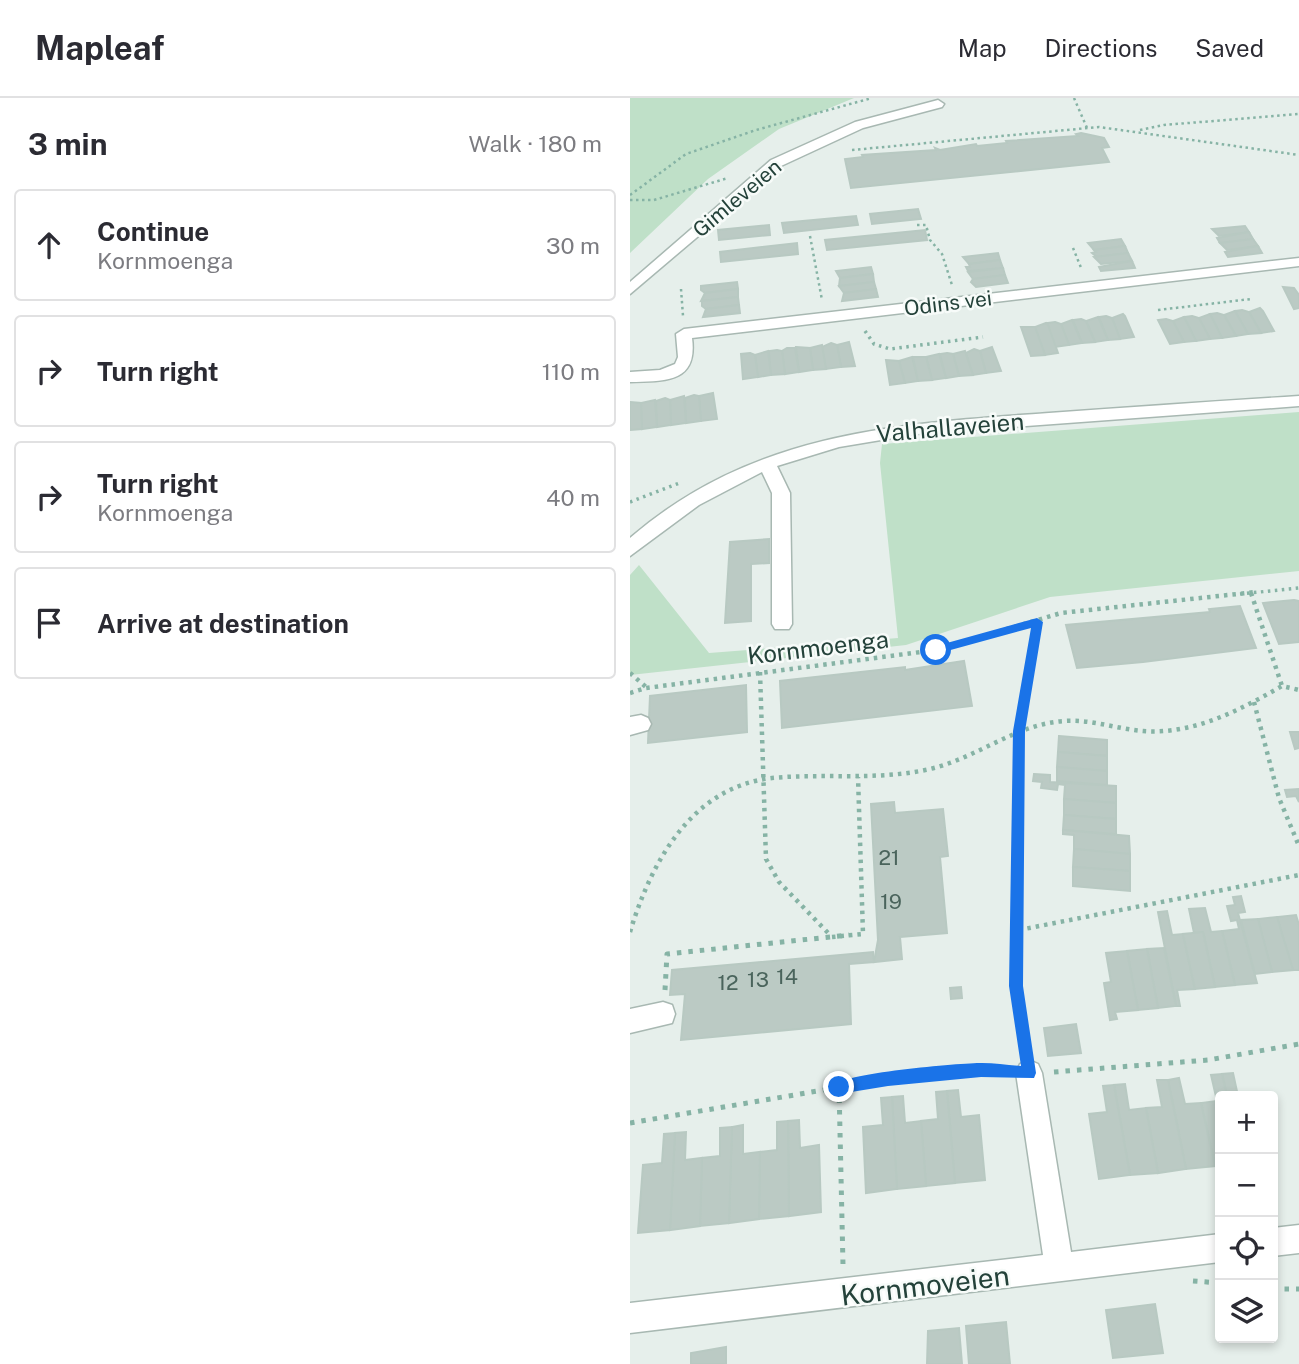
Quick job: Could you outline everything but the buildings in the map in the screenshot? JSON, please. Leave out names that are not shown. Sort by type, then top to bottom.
[{"type":"street","name":"Gimleveien","points":[[630,290],[760,174],[798,151],[876,119],[938,104]]},
{"type":"street","name":"Odins vei","points":[[684,334],[1299,262]]},
{"type":"street","points":[[630,377],[669,372],[681,367],[685,362],[684,334]]},
{"type":"street","name":"Valhallaveien","points":[[632,543],[691,502],[767,463],[818,446],[882,432],[1299,401]]},
{"type":"street","points":[[767,463],[781,493],[782,624]]},
{"type":"street","points":[[630,1021],[663,1014]]},
{"type":"street","points":[[1029,1073],[1059,1268]]},
{"type":"street","points":[[1278,1241],[1299,1239]]},
{"type":"street","name":"Kornmoveien","points":[[630,1318],[844,1295],[1215,1249]]},
{"type":"path","points":[[630,197],[686,154],[756,130],[872,98]]},
{"type":"path","points":[[1074,98],[1087,128]]},
{"type":"path","points":[[1136,131],[1164,125],[1299,114]]},
{"type":"path","points":[[798,151],[816,153],[1087,128],[1136,131],[1299,155]]},
{"type":"path","points":[[630,197],[654,200],[740,175]]},
{"type":"path","points":[[917,225],[926,225],[930,240],[942,254],[958,302]]},
{"type":"path","points":[[810,236],[826,318]]},
{"type":"path","points":[[681,289],[684,334]]},
{"type":"path","points":[[1158,310],[1251,299]]},
{"type":"path","points":[[860,314],[869,338],[884,348],[983,337]]},
{"type":"path","name":"Kornmoenga","points":[[630,693],[646,688],[936,650],[1061,613],[1299,588]]},
{"type":"path","points":[[1251,593],[1282,686]]},
{"type":"path","points":[[1029,1073],[1016,986],[1019,731],[1037,622]]},
{"type":"path","points":[[760,672],[766,859],[779,882],[832,937]]},
{"type":"path","points":[[630,673],[646,688]]},
{"type":"path","points":[[630,932],[639,898],[656,860],[673,836],[696,814],[731,790],[763,779],[893,776],[934,768],[981,751],[1019,731],[1063,721],[1088,721],[1144,732],[1170,730],[1223,717],[1282,686],[1299,690]]},
{"type":"path","points":[[1255,702],[1279,799],[1299,846]]},
{"type":"path","points":[[663,1014],[667,954],[863,934],[858,777]]},
{"type":"path","points":[[1018,930],[1299,876]]},
{"type":"path","points":[[630,1123],[888,1079],[981,1070],[1029,1073],[1178,1065],[1252,1055],[1299,1044]]},
{"type":"path","points":[[839,1087],[844,1295]]},
{"type":"path","points":[[1278,1289],[1299,1289]]},
{"type":"green space","points":[[630,98],[854,98],[779,129],[708,179],[630,253]]},
{"type":"green space","points":[[1299,412],[1299,571],[1050,597],[906,645],[630,675],[630,575],[639,565],[709,653],[898,638],[880,463],[882,444]]},
{"type":"route","points":[[839,1087],[888,1079],[981,1070],[1029,1073],[1016,986],[1019,731],[1037,622],[936,650]]}]
